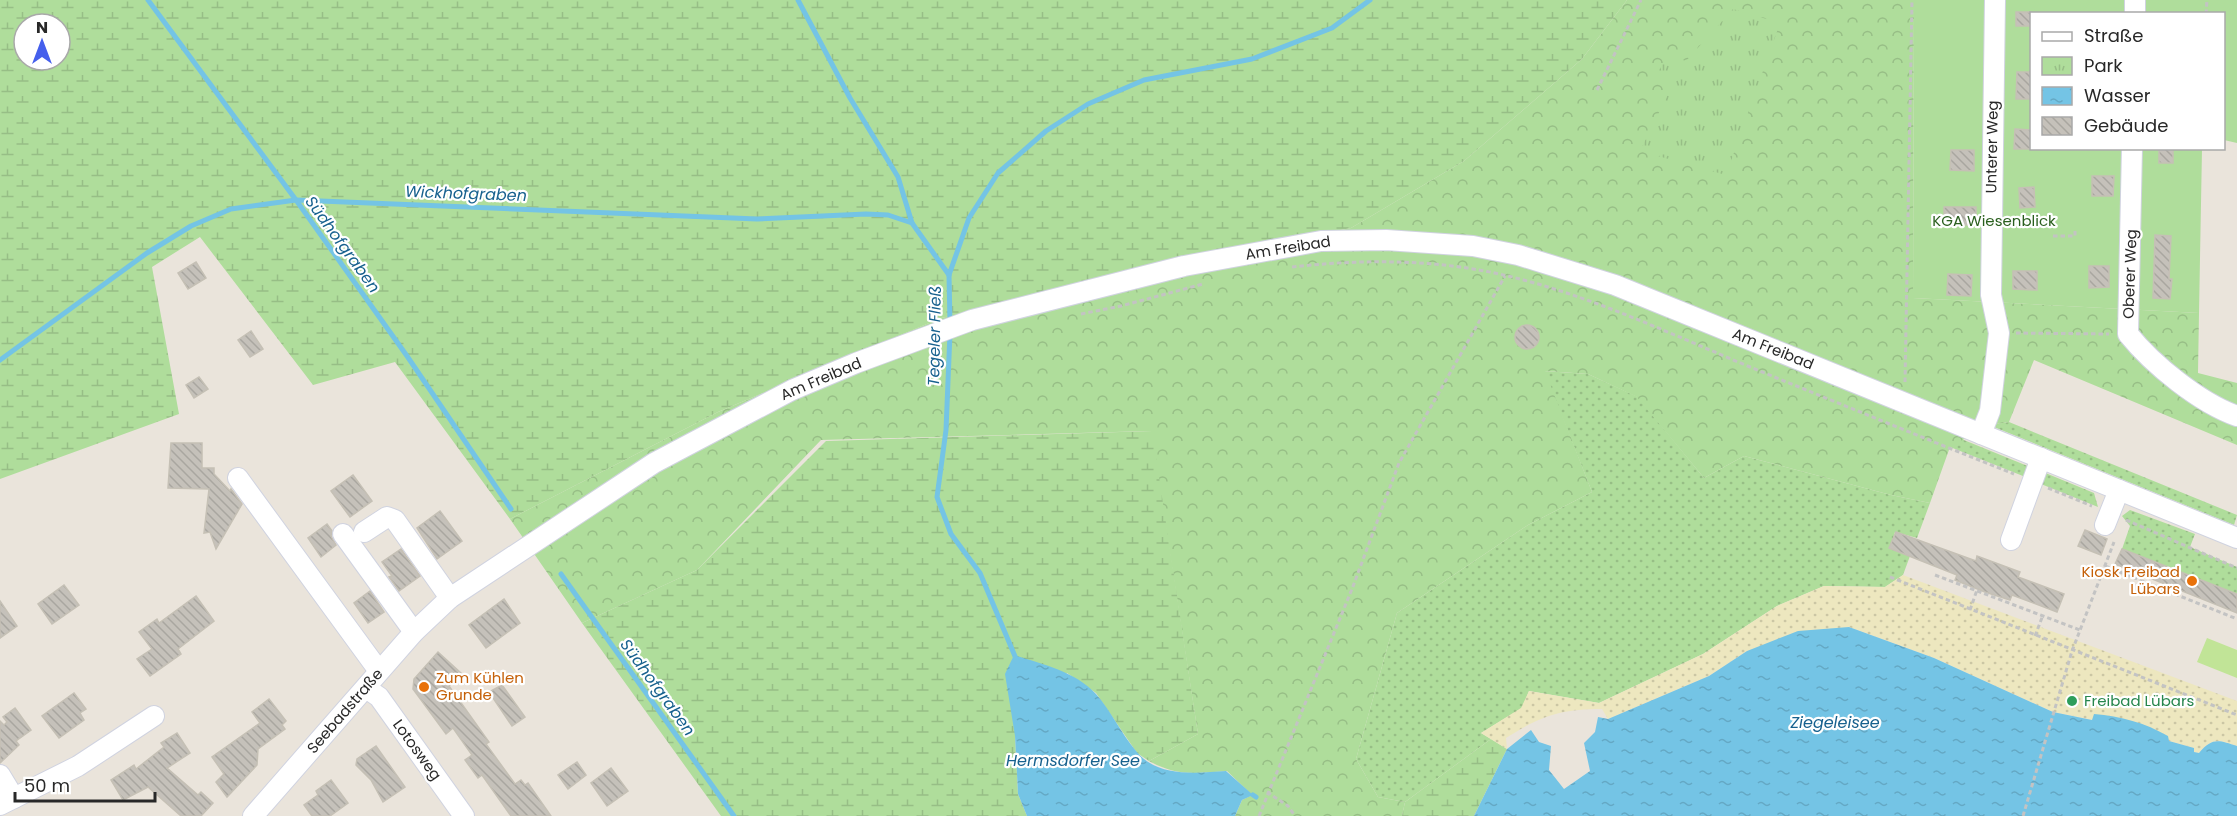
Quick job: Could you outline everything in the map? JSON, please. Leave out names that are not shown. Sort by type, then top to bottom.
[{"type":"street","name":"Unterer Weg","points":[[1981,434],[1990,411],[1999,333],[1991,295],[1995,0]]},
{"type":"street","name":"Oberer Weg","points":[[2133,150],[2128,334],[2145,355],[2154,362],[2220,410],[2237,416]]},
{"type":"street","name":"Am Freibad","points":[[444,603],[654,463],[792,390],[856,363],[972,321],[1184,266],[1321,241],[1386,240],[1473,246],[1518,255],[1616,285],[2237,538]]},
{"type":"street","points":[[2011,540],[2041,458]]},
{"type":"street","points":[[238,477],[379,671]]},
{"type":"street","points":[[2110,526],[2119,490]]},
{"type":"street","points":[[364,532],[387,517],[395,520],[444,603]]},
{"type":"street","points":[[343,534],[414,632]]},
{"type":"street","name":"Seebadstraße","points":[[253,816],[379,671],[444,603]]},
{"type":"street","name":"Lotosweg","points":[[366,688],[379,697],[464,816]]},
{"type":"street","points":[[0,775],[7,801],[78,766],[154,716]]},
{"type":"path","points":[[1598,90],[1641,0]]},
{"type":"path","points":[[1905,403],[1912,0]]},
{"type":"path","points":[[2053,236],[2075,236],[2075,231]]},
{"type":"path","points":[[1289,268],[1319,264],[1386,262],[1432,265],[1506,275],[1539,284],[1612,310],[2032,481],[2110,526],[2237,568]]},
{"type":"path","points":[[1259,816],[1353,589],[1399,463],[1506,275]]},
{"type":"path","points":[[1074,315],[1120,306],[1211,281]]},
{"type":"path","points":[[1999,333],[2128,334]]},
{"type":"path","points":[[2023,816],[2072,651],[2105,566],[2110,526]]},
{"type":"path","points":[[2105,566],[2237,619]]},
{"type":"path","points":[[1935,575],[2080,630]]},
{"type":"path","points":[[1890,577],[2237,715]]},
{"type":"path","points":[[1970,610],[1977,591]]},
{"type":"path","points":[[2035,636],[2043,615]]},
{"type":"path","points":[[1267,792],[1287,806],[1295,816]]},
{"type":"green space","points":[[0,0],[1627,0],[1582,59],[1464,161],[1351,228],[1209,256],[1076,291],[941,318],[718,412],[510,519],[395,362],[313,385],[200,237],[152,267],[179,414],[0,479]]},
{"type":"green space","points":[[1627,0],[1914,0],[1913,298],[2199,313],[2198,373],[2237,383],[2237,445],[2034,360],[2009,422],[1989,425],[1950,447],[1930,503],[1744,456],[1704,478],[1637,397],[1588,374],[1545,371],[1592,492],[1528,525],[1397,613],[1356,759],[1378,797],[1405,802],[1402,816],[1235,816],[1242,800],[1252,795],[1227,771],[1178,772],[1149,761],[1198,734],[1151,431],[821,440],[697,570],[582,623],[510,519],[718,412],[941,318],[1076,291],[1209,256],[1351,228],[1464,161],[1582,59]]},
{"type":"green space","name":"KGA Wiesenblick","points":[[1914,0],[2237,0],[2237,143],[2225,140],[2225,12],[2030,12],[2030,150],[2202,150],[2199,313],[1913,298]]},
{"type":"green space","points":[[1733,9],[1780,23],[1726,175],[1640,151],[1673,84],[1655,78],[1667,55],[1686,61]]},
{"type":"green space","points":[[1544,371],[1588,374],[1638,397],[1704,478],[1744,456],[1930,503],[1917,538],[1895,532],[1890,548],[1910,556],[1903,575],[1885,587],[1824,586],[1777,606],[1703,654],[1599,703],[1529,691],[1522,708],[1481,733],[1491,739],[1405,802],[1378,797],[1356,759],[1397,613],[1528,525],[1592,492]]},
{"type":"green space","points":[[2009,422],[2237,515],[2234,525],[1989,425]]},
{"type":"green space","points":[[1152,431],[1198,734],[1149,761],[1137,753],[1096,693],[1067,673],[1015,736],[1018,794],[1027,816],[721,816],[582,623],[697,570],[826,441]]},
{"type":"green space","points":[[1954,436],[2030,467],[2028,478],[1950,447]]},
{"type":"green space","points":[[2043,472],[2094,493],[2098,507],[2036,482]]},
{"type":"green space","points":[[2130,510],[2195,534],[2190,547],[2237,567],[2237,594],[2122,549],[2130,526],[2122,516]]},
{"type":"green space","points":[[2207,638],[2237,650],[2237,678],[2197,662]]},
{"type":"green space","points":[[1491,739],[1507,749],[1474,816],[1402,816],[1405,802]]},
{"type":"sand","points":[[1903,575],[2237,701],[2237,746],[2216,741],[2208,744],[2199,753],[2194,752],[2194,748],[2093,720],[2053,712],[1934,658],[1849,627],[1747,651],[1709,676],[1608,719],[1602,709],[1574,710],[1551,715],[1506,738],[1507,749],[1481,733],[1521,708],[1529,691],[1599,703],[1703,654],[1777,606],[1824,586],[1885,587]]},
{"type":"water","name":"Ziegeleisee","points":[[1849,627],[1934,658],[2053,712],[2092,720],[2094,714],[2132,721],[2151,727],[2168,736],[2169,741],[2194,748],[2194,752],[2199,753],[2208,744],[2216,741],[2237,746],[2237,816],[1474,816],[1507,749],[1531,730],[1539,742],[1551,746],[1549,770],[1564,789],[1590,771],[1584,743],[1595,732],[1598,717],[1608,719],[1709,676],[1747,651],[1798,631]]},
{"type":"water","name":"Hermsdorfer See","points":[[1014,655],[1058,669],[1088,686],[1136,751],[1155,766],[1190,773],[1226,771],[1253,795],[1242,800],[1235,816],[1027,816],[1018,794],[1015,736],[1005,674]]},
{"type":"building","points":[[2016,12],[2030,12],[2030,26],[2016,26]]},
{"type":"building","points":[[2017,72],[2030,72],[2030,99],[2016,99]]},
{"type":"building","points":[[2015,129],[2030,130],[2030,149],[2014,149]]},
{"type":"building","points":[[1951,150],[1974,150],[1974,171],[1950,170]]},
{"type":"building","points":[[2159,150],[2173,150],[2173,163],[2159,163]]},
{"type":"building","points":[[2092,176],[2114,176],[2113,196],[2092,196]]},
{"type":"building","points":[[2034,187],[2035,207],[2020,208],[2019,188]]},
{"type":"building","points":[[1944,207],[1976,207],[1976,225],[1944,225]]},
{"type":"building","points":[[2155,235],[2171,236],[2170,299],[2153,298]]},
{"type":"building","points":[[196,262],[206,278],[188,289],[178,273]]},
{"type":"building","points":[[2089,266],[2109,266],[2109,287],[2089,288]]},
{"type":"building","points":[[2013,271],[2037,271],[2037,290],[2013,289]]},
{"type":"building","points":[[1948,274],[1972,275],[1971,296],[1947,295]]},
{"type":"building","points":[[1527,325],[1536,328],[1539,337],[1536,346],[1527,349],[1518,346],[1515,337],[1518,328]]},
{"type":"building","points":[[251,331],[263,349],[250,357],[238,340]]},
{"type":"building","points":[[199,377],[208,389],[194,398],[186,385]]},
{"type":"building","points":[[171,443],[202,443],[202,468],[214,468],[214,474],[230,491],[231,489],[242,504],[216,549],[210,532],[204,533],[209,489],[168,488]]},
{"type":"building","points":[[353,475],[372,501],[350,517],[331,491]]},
{"type":"building","points":[[440,511],[462,541],[437,559],[417,528]]},
{"type":"building","points":[[327,524],[332,531],[331,536],[336,545],[321,557],[308,538]]},
{"type":"building","points":[[2085,530],[2107,539],[2101,555],[2078,546]]},
{"type":"building","points":[[1896,532],[1976,561],[1977,556],[2020,572],[2018,577],[2064,594],[2057,612],[2012,595],[2010,600],[1985,592],[1955,580],[1957,575],[1889,548]]},
{"type":"building","points":[[401,549],[420,576],[399,591],[382,562]]},
{"type":"building","points":[[2122,549],[2237,594],[2237,613],[2115,564]]},
{"type":"building","points":[[64,585],[79,605],[52,624],[38,604]]},
{"type":"building","points":[[370,591],[384,612],[368,623],[354,603]]},
{"type":"building","points":[[196,596],[214,621],[178,649],[181,654],[150,676],[137,659],[152,649],[139,632],[157,619],[159,623]]},
{"type":"building","points":[[504,599],[520,623],[486,648],[469,625]]},
{"type":"building","points":[[0,601],[17,626],[0,638]]},
{"type":"building","points":[[438,652],[461,673],[449,686],[489,742],[486,744],[515,784],[521,780],[525,785],[528,783],[551,816],[511,816],[482,775],[478,778],[465,760],[472,755],[453,728],[446,734],[413,689],[414,679]]},
{"type":"building","points":[[502,685],[525,717],[512,726],[489,692]]},
{"type":"building","points":[[74,693],[86,709],[80,713],[84,720],[59,738],[42,716]]},
{"type":"building","points":[[269,699],[286,721],[282,725],[285,729],[258,749],[257,765],[227,797],[216,782],[224,774],[212,757],[260,723],[252,712]]},
{"type":"building","points":[[15,708],[31,730],[16,741],[19,745],[0,763],[0,721],[4,725],[7,722],[3,717]]},
{"type":"building","points":[[177,733],[190,753],[167,768],[198,795],[201,792],[213,803],[201,816],[181,816],[148,787],[123,800],[111,780],[134,765],[136,769],[164,747],[161,743]]},
{"type":"building","points":[[376,746],[405,787],[383,802],[371,780],[356,765],[357,759]]},
{"type":"building","points":[[577,762],[586,775],[568,789],[558,775]]},
{"type":"building","points":[[611,768],[628,791],[607,806],[591,783]]},
{"type":"building","points":[[331,780],[348,803],[330,816],[312,816],[304,805],[318,795],[316,791]]},
{"type":"waterway","name":"Südhofgraben","points":[[148,0],[296,200],[407,356],[511,509]]},
{"type":"waterway","points":[[798,0],[850,98],[898,177],[912,223]]},
{"type":"waterway","name":"Tegeler Fließ","points":[[950,324],[949,275],[969,218],[998,173],[1046,131],[1088,104],[1144,80],[1252,59],[1332,28],[1370,0]]},
{"type":"waterway","name":"Wickhofgraben","points":[[0,360],[147,253],[191,226],[231,209],[296,200],[757,219],[888,215],[912,223],[949,275]]},
{"type":"waterway","name":"Tegeler Fließ","points":[[950,333],[946,430],[937,497],[951,534],[980,573],[1017,661]]},
{"type":"waterway","name":"Südhofgraben","points":[[561,574],[734,816]]},
{"type":"place","name":"Kiosk Freibad Lübars","points":[[2192,581]]},
{"type":"place","name":"Zum Kühlen Grunde","points":[[424,687]]},
{"type":"place","name":"Freibad Lübars","points":[[2072,701]]}]
